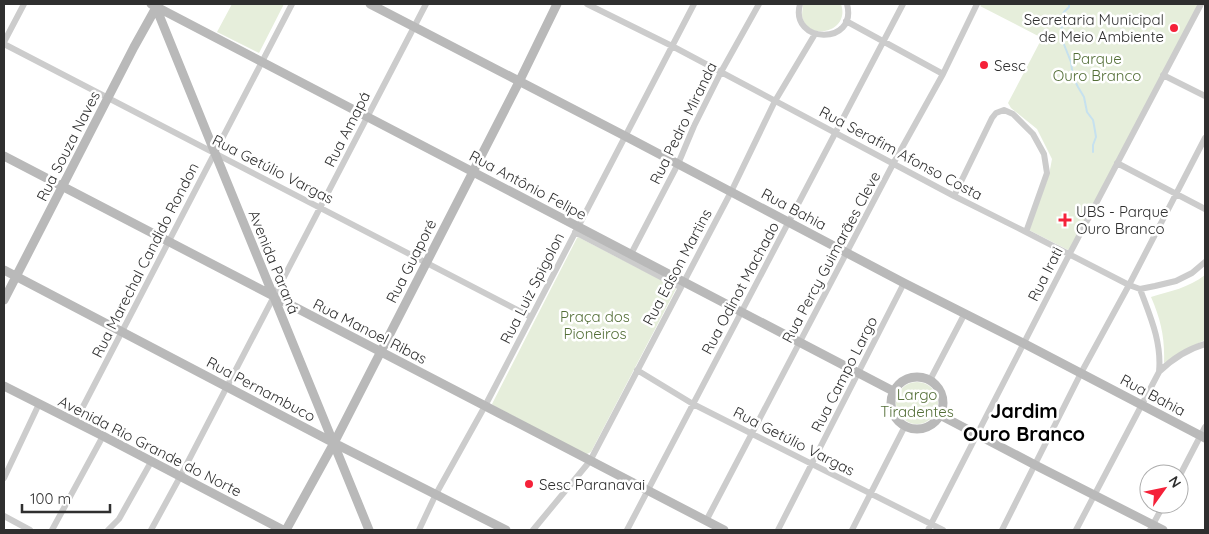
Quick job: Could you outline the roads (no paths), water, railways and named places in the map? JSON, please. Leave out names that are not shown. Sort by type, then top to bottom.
[{"type":"street","points":[[4,43],[24,4]]},
{"type":"street","name":"Rua Antônio Felipe","points":[[155,4],[682,284],[741,312],[894,391]]},
{"type":"street","name":"Rua Souza Naves","points":[[4,300],[109,98],[155,4]]},
{"type":"street","name":"Avenida Paraná","points":[[155,4],[214,153],[369,530]]},
{"type":"street","name":"Rua Marechal Candido Rondon","points":[[75,422],[292,4]]},
{"type":"street","name":"Rua Bahia","points":[[370,4],[904,283],[1141,404],[1204,434]]},
{"type":"street","name":"Rua Amapá","points":[[153,530],[426,4]]},
{"type":"street","name":"Rua Guaporé","points":[[285,530],[334,442],[519,82],[557,4]]},
{"type":"street","name":"Rua Serafim Afonso Costa","points":[[587,4],[672,46],[954,196],[1129,285],[1140,288],[1176,281],[1205,262]]},
{"type":"street","name":"Rua Luiz Spigolon","points":[[419,530],[436,494],[485,406],[694,4]]},
{"type":"street","name":"Rua Pedro Miranda","points":[[631,254],[678,164],[694,126],[721,72],[759,4]]},
{"type":"street","points":[[800,4],[802,24],[814,34],[821,36],[833,34],[843,26],[848,14],[847,4]]},
{"type":"street","name":"Rua Odinot Machado","points":[[627,530],[789,223],[834,132],[903,4]]},
{"type":"street","name":"Rua Percy Guimarães Cleve","points":[[706,521],[893,164],[943,74],[977,4]]},
{"type":"street","name":"Rua Irati","points":[[929,527],[1201,4]]},
{"type":"street","points":[[846,20],[943,74]]},
{"type":"street","name":"Rua Edson Martins","points":[[533,530],[590,461],[731,192],[775,101],[814,34]]},
{"type":"street","name":"Rua Getúlio Vargas","points":[[4,43],[531,317]]},
{"type":"street","points":[[1163,75],[1205,96]]},
{"type":"street","points":[[954,196],[992,118],[996,113],[1004,110],[1014,114],[1033,134],[1044,154],[1047,174],[1026,232]]},
{"type":"street","points":[[1002,530],[1081,373],[1205,138]]},
{"type":"street","name":"Rua Manoel Ribas","points":[[4,156],[724,530]]},
{"type":"street","points":[[1117,163],[1205,209]]},
{"type":"street","name":"Rua Antônio Felipe","points":[[577,229],[631,254],[682,284]]},
{"type":"street","name":"Rua Pernambuco","points":[[4,270],[506,530]]},
{"type":"street","name":"Rua Campo Largo","points":[[778,530],[904,283]]},
{"type":"street","points":[[1076,530],[1158,372],[1160,358],[1157,337],[1140,288]]},
{"type":"street","points":[[930,380],[965,313]]},
{"type":"street","points":[[1158,372],[1175,358],[1195,347],[1205,344]]},
{"type":"street","name":"Rua Getúlio Vargas","points":[[637,370],[693,404],[870,494],[929,527],[943,530]]},
{"type":"street","points":[[922,377],[930,380],[940,392],[942,408],[940,415],[935,422],[920,429],[904,426],[893,415],[891,399],[894,391],[898,384],[905,379],[922,377]]},
{"type":"street","name":"Avenida Rio Grande do Norte","points":[[4,386],[285,530]]},
{"type":"street","points":[[4,478],[39,404]]},
{"type":"street","points":[[940,415],[1152,528],[1162,530]]},
{"type":"street","points":[[852,530],[904,426]]},
{"type":"street","points":[[1186,464],[1204,434]]},
{"type":"street","points":[[52,530],[103,436]]},
{"type":"street","points":[[108,530],[120,519],[151,462]]},
{"type":"street","points":[[1152,528],[1159,514]]},
{"type":"street","points":[[4,516],[30,530]]},
{"type":"waterway","points":[[1069,4],[1061,18],[1063,42],[1071,62],[1073,77],[1084,97],[1087,112],[1093,120],[1096,137],[1093,152]]},
{"type":"place","name":"Secretaria Municipal de Meio Ambiente","points":[[1174,28]]},
{"type":"place","name":"Sesc","points":[[984,65]]},
{"type":"place","name":"UBS - Parque Ouro Branco","points":[[1065,220]]},
{"type":"place","name":"Sesc Paranavai","points":[[529,484]]},
{"type":"district","name":"Jardim Ouro Branco","points":[[1024,422]]},
{"type":"park label","name":"Parque Ouro Branco","points":[[1097,66]]},
{"type":"park label","name":"Praça dos Pioneiros","points":[[595,324]]},
{"type":"park label","name":"Largo Tiradentes","points":[[917,402]]}]
